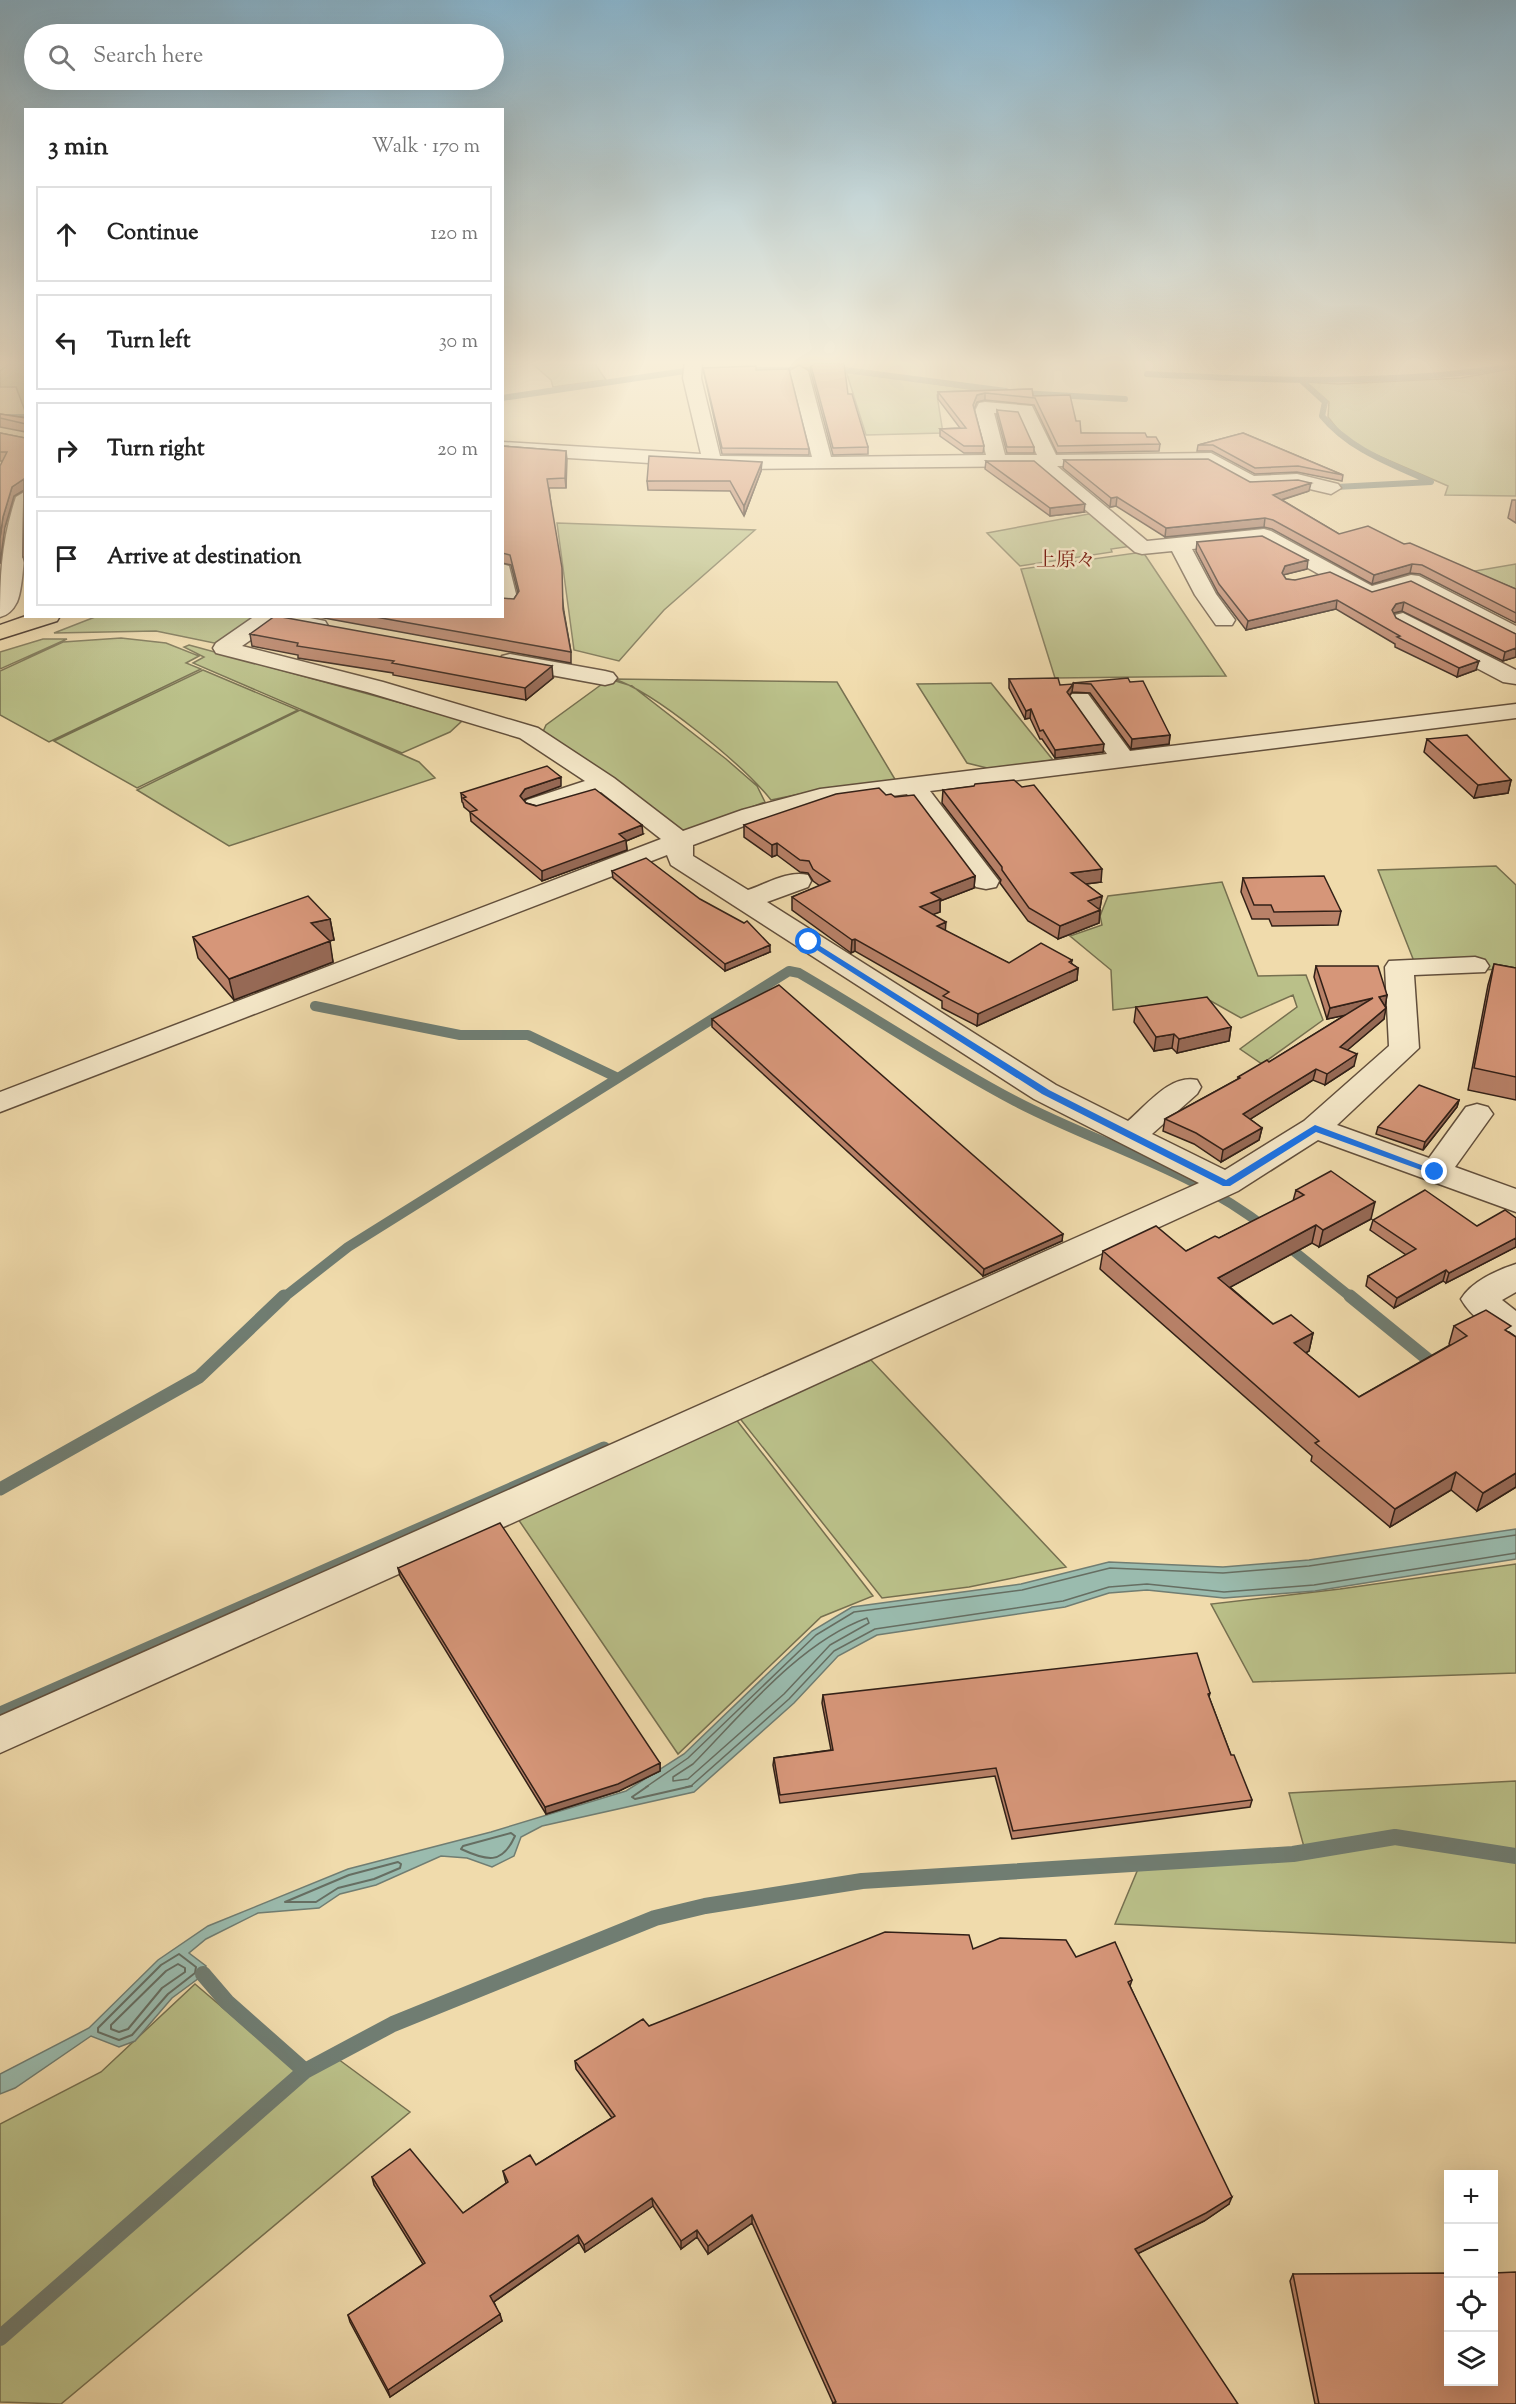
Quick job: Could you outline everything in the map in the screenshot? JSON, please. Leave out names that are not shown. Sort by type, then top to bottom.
[{"type":"main road","points":[[0,632],[43,618]]},
{"type":"street","points":[[1059,473],[1142,548],[1264,535],[1370,592],[1411,581],[1516,635]]},
{"type":"street","points":[[1110,473],[1115,476]]},
{"type":"street","points":[[1235,473],[1250,482],[1297,480],[1331,488]]},
{"type":"street","points":[[0,610],[7,601],[13,544],[24,504]]},
{"type":"street","points":[[1179,544],[1206,595],[1224,620]]},
{"type":"street","points":[[1303,579],[1333,572]]},
{"type":"street","points":[[504,583],[507,602],[504,601]]},
{"type":"street","points":[[338,630],[268,618],[224,648],[375,687],[529,734],[605,783],[680,841]]},
{"type":"street","points":[[1403,620],[1513,677]]},
{"type":"street","points":[[489,657],[605,678]]},
{"type":"street","points":[[1468,682],[1513,677]]},
{"type":"street","points":[[1080,699],[1123,759]]},
{"type":"street","points":[[0,1103],[680,841],[751,815],[820,797],[1516,711]]},
{"type":"street","points":[[536,805],[605,783]]},
{"type":"street","points":[[912,784],[986,881]]},
{"type":"street","points":[[680,841],[680,859],[1045,1092],[1226,1184]]},
{"type":"street","points":[[745,901],[798,881]]},
{"type":"street","points":[[0,1734],[526,1501],[1226,1184],[1315,1128],[1404,1048],[1400,967],[1475,966]]},
{"type":"street","points":[[1131,1135],[1186,1087]]},
{"type":"street","points":[[1435,1172],[1477,1114]]},
{"type":"street","points":[[1315,1128],[1516,1201]]},
{"type":"street","points":[[1516,1276],[1478,1299],[1516,1329]]},
{"type":"green space","points":[[1418,473],[1516,473],[1516,496],[1445,495],[1448,486]]},
{"type":"green space","points":[[1094,513],[1132,546],[1111,549],[1112,552],[1020,566],[987,533]]},
{"type":"green space","points":[[557,523],[755,530],[664,610],[619,661],[574,650]]},
{"type":"green space","points":[[1143,552],[1226,676],[1055,678],[1021,569]]},
{"type":"green space","points":[[1516,564],[1516,591],[1469,572]]},
{"type":"green space","points":[[92,618],[259,618],[219,644],[156,631],[54,633]]},
{"type":"green space","points":[[121,638],[166,643],[199,656],[186,663],[201,669],[49,742],[0,715],[0,671],[63,642]]},
{"type":"green space","points":[[43,639],[67,639],[0,669],[0,652]]},
{"type":"green space","points":[[189,645],[463,720],[450,732],[402,753],[193,663],[204,657],[184,647]]},
{"type":"green space","points":[[203,670],[298,710],[137,788],[54,741]]},
{"type":"green space","points":[[609,679],[632,686],[726,759],[757,786],[765,802],[682,833],[542,734],[546,725]]},
{"type":"green space","points":[[614,679],[837,682],[896,781],[824,789],[771,800],[740,768],[697,731],[652,698]]},
{"type":"green space","points":[[991,683],[1053,760],[991,769],[967,763],[917,684]]},
{"type":"green space","points":[[300,710],[419,762],[435,778],[229,846],[137,790]]},
{"type":"green space","points":[[1496,866],[1516,885],[1516,968],[1419,974],[1378,870]]},
{"type":"green space","points":[[1222,882],[1258,976],[1306,975],[1323,1020],[1262,1064],[1240,1049],[1297,1007],[1293,995],[1241,1018],[1211,1001],[1113,1010],[1111,970],[1070,936],[1102,925],[1100,916],[1108,896]]},
{"type":"green space","points":[[871,1360],[1066,1567],[969,1587],[882,1598],[738,1416]]},
{"type":"green space","points":[[735,1418],[873,1596],[821,1617],[678,1754],[516,1516]]},
{"type":"green space","points":[[1516,1564],[1516,1673],[1253,1682],[1211,1604],[1340,1589]]},
{"type":"green space","points":[[1516,1781],[1516,1850],[1397,1831],[1304,1847],[1289,1793]]},
{"type":"green space","points":[[1395,1840],[1516,1860],[1516,1943],[1115,1924],[1138,1869],[1291,1860]]},
{"type":"green space","points":[[195,1984],[298,2072],[0,2331],[0,2124],[101,2072]]},
{"type":"green space","points":[[338,2059],[410,2112],[61,2404],[0,2402],[0,2345],[308,2074]]},
{"type":"water","points":[[1516,1529],[1516,1559],[1315,1591],[1224,1598],[1147,1590],[1109,1593],[1065,1607],[877,1635],[838,1656],[794,1703],[694,1792],[542,1826],[521,1837],[514,1856],[492,1867],[467,1858],[441,1856],[376,1885],[340,1894],[319,1908],[258,1913],[206,1939],[189,1953],[206,1966],[199,1978],[172,1998],[135,2041],[119,2047],[91,2036],[15,2088],[0,2094],[0,2074],[89,2028],[158,1960],[208,1926],[348,1869],[491,1832],[626,1791],[684,1754],[812,1631],[852,1607],[1021,1584],[1109,1562],[1223,1567],[1309,1560]]},
{"type":"building","points":[[0,473],[24,473],[24,479],[12,487],[3,517],[0,538]]},
{"type":"building","points":[[504,473],[565,473],[565,478],[547,479],[562,568],[563,609],[571,652],[381,618],[504,618],[504,598],[514,599],[519,591],[510,555],[504,554]]},
{"type":"building","points":[[648,473],[757,473],[744,506],[730,481],[647,481]]},
{"type":"building","points":[[1003,473],[1048,473],[1085,504],[1050,508]]},
{"type":"building","points":[[1080,473],[1234,473],[1250,482],[1298,480],[1311,483],[1273,495],[1339,534],[1368,526],[1404,544],[1410,543],[1516,589],[1516,613],[1422,565],[1412,564],[1374,575],[1273,520],[1265,518],[1166,528],[1117,497],[1111,498]]},
{"type":"building","points":[[24,479],[24,557],[23,557]]},
{"type":"building","points":[[1262,536],[1308,560],[1285,566],[1282,573],[1286,579],[1295,580],[1330,572],[1372,592],[1411,581],[1516,634],[1516,648],[1505,652],[1404,602],[1396,604],[1392,610],[1396,618],[1479,661],[1459,668],[1397,637],[1400,636],[1337,600],[1248,621],[1219,584],[1197,542]]},
{"type":"building","points":[[272,618],[286,618],[552,666],[525,688],[392,663],[394,661],[297,646],[298,643],[250,634]]},
{"type":"building","points":[[1058,678],[1060,685],[1073,684],[1067,692],[1104,744],[1055,750],[1043,730],[1040,731],[1031,709],[1026,711],[1009,679]]},
{"type":"building","points":[[1128,678],[1130,682],[1143,681],[1170,735],[1132,739],[1091,684],[1073,683]]},
{"type":"building","points":[[1467,735],[1511,780],[1478,785],[1427,739]]},
{"type":"building","points":[[547,766],[561,777],[525,789],[520,796],[526,803],[536,806],[595,789],[642,825],[619,834],[626,840],[542,871],[470,812],[477,810],[463,798],[466,797],[461,793]]},
{"type":"building","points":[[1014,780],[1022,787],[1034,785],[1102,869],[1071,873],[1102,896],[1088,901],[1100,910],[1060,926],[1029,908],[1002,867],[943,790]]},
{"type":"building","points":[[879,788],[886,795],[891,794],[895,797],[914,795],[975,876],[931,893],[941,899],[920,907],[946,922],[937,926],[1009,963],[1041,943],[1072,960],[1069,962],[1078,968],[978,1014],[943,996],[949,992],[855,939],[852,940],[792,897],[830,881],[813,869],[809,861],[800,860],[777,843],[772,845],[744,825],[836,794]]},
{"type":"building","points":[[646,858],[700,899],[744,923],[747,921],[770,945],[725,964],[612,871]]},
{"type":"building","points":[[1324,876],[1341,911],[1274,912],[1271,905],[1254,905],[1243,878]]},
{"type":"building","points":[[308,896],[330,919],[311,923],[330,941],[229,979],[193,937]]},
{"type":"building","points":[[1494,964],[1516,968],[1516,1077],[1474,1068]]},
{"type":"building","points":[[1316,966],[1378,966],[1387,995],[1379,997],[1386,1008],[1340,1047],[1357,1054],[1327,1074],[1316,1069],[1243,1114],[1262,1128],[1223,1150],[1196,1133],[1165,1119],[1240,1078],[1238,1077],[1267,1060],[1269,1062],[1373,998],[1330,1008]]},
{"type":"building","points":[[779,985],[1063,1234],[984,1269],[712,1019]]},
{"type":"building","points":[[1207,997],[1231,1027],[1179,1039],[1174,1034],[1156,1037],[1136,1007]]},
{"type":"building","points":[[1419,1085],[1459,1100],[1425,1142],[1378,1127]]},
{"type":"building","points":[[1331,1171],[1375,1202],[1323,1230],[1316,1225],[1218,1278],[1273,1324],[1291,1315],[1313,1333],[1294,1343],[1359,1397],[1467,1336],[1454,1326],[1486,1310],[1511,1326],[1505,1330],[1516,1337],[1516,1473],[1483,1493],[1456,1472],[1395,1509],[1315,1443],[1319,1441],[1103,1251],[1156,1226],[1186,1251],[1215,1236],[1219,1238],[1304,1195],[1296,1190]]},
{"type":"building","points":[[1425,1190],[1477,1226],[1505,1210],[1516,1218],[1516,1238],[1449,1273],[1446,1270],[1397,1298],[1368,1276],[1416,1249],[1373,1220]]},
{"type":"building","points":[[500,1523],[660,1763],[618,1784],[545,1807],[398,1568]]},
{"type":"building","points":[[1197,1653],[1210,1693],[1208,1694],[1231,1755],[1234,1755],[1252,1800],[1013,1831],[996,1768],[780,1795],[774,1758],[833,1750],[823,1695]]},
{"type":"building","points":[[885,1932],[969,1935],[973,1949],[1000,1938],[1066,1940],[1076,1957],[1115,1942],[1132,1980],[1128,1982],[1232,2197],[1206,2213],[1135,2249],[1238,2404],[832,2404],[836,2402],[752,2215],[708,2246],[697,2230],[681,2241],[652,2198],[584,2245],[578,2235],[490,2296],[500,2314],[388,2390],[348,2315],[425,2263],[372,2177],[410,2149],[463,2213],[508,2182],[503,2171],[530,2155],[536,2165],[615,2116],[575,2061],[643,2019],[649,2026]]},
{"type":"building","points":[[1516,2272],[1516,2404],[1319,2404],[1293,2274],[1444,2273],[1444,2386],[1498,2386],[1498,2273]]},
{"type":"waterway","points":[[1328,485],[1336,487],[1431,482],[1412,473]]},
{"type":"waterway","points":[[283,1298],[348,1247],[789,971],[799,973],[987,1086],[1047,1117],[1176,1173],[1237,1207],[1266,1228]]},
{"type":"waterway","points":[[315,1006],[460,1035],[528,1035],[618,1078]]},
{"type":"waterway","points":[[1285,1244],[1352,1298]]},
{"type":"waterway","points":[[0,1489],[199,1377],[284,1296]]},
{"type":"waterway","points":[[1350,1296],[1436,1366]]},
{"type":"waterway","points":[[0,1713],[604,1448]]},
{"type":"waterway","points":[[305,2071],[393,2024],[655,1918],[705,1906],[862,1881],[1293,1854],[1395,1837],[1516,1856]]},
{"type":"waterway","points":[[203,1974],[227,2002],[305,2071]]},
{"type":"waterway","points":[[0,2338],[305,2071]]},
{"type":"district","name":"上原々","points":[[1066,561]]},
{"type":"route","points":[[809,942],[1045,1092],[1226,1184],[1315,1128],[1435,1172]]}]
